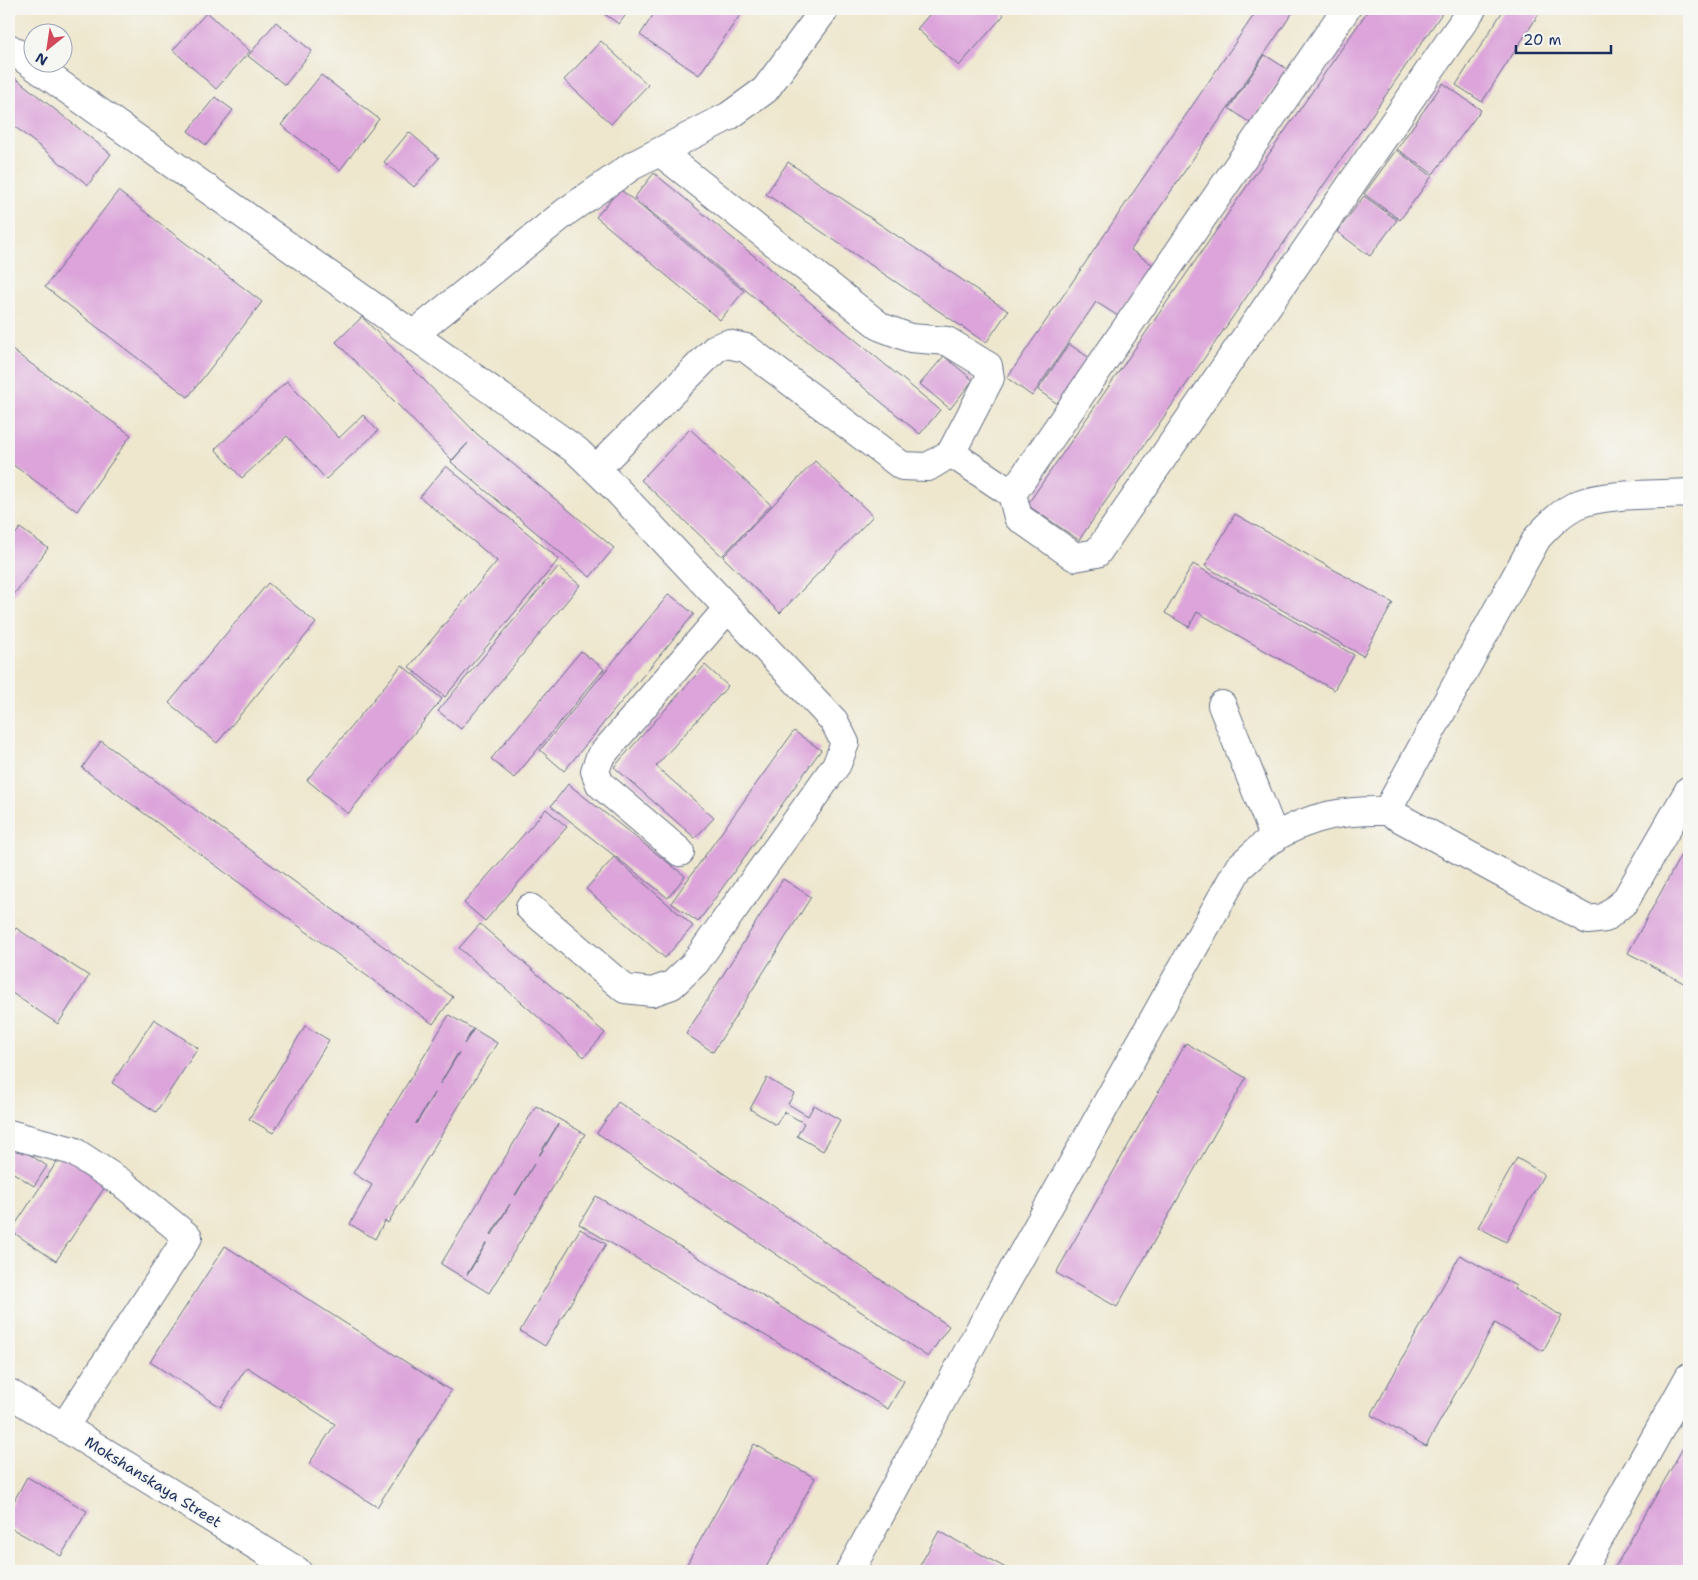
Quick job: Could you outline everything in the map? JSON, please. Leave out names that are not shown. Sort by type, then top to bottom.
[{"type":"street","points":[[413,335],[568,211],[632,166],[729,116],[765,90],[825,9]]},
{"type":"street","points":[[1012,494],[1346,9]]},
{"type":"street","points":[[951,453],[1012,494],[1018,517],[1075,557],[1097,553],[1472,9]]},
{"type":"street","points":[[9,48],[577,451],[834,721],[845,743],[837,764],[696,963],[672,985],[652,992],[626,988],[530,908]]},
{"type":"street","points":[[596,469],[716,348],[726,344],[746,348],[902,466],[928,468],[951,453],[990,378],[988,366],[947,341],[910,338],[881,327],[660,152]]},
{"type":"street","points":[[1388,811],[1537,538],[1554,520],[1578,504],[1603,498],[1689,493]]},
{"type":"street","points":[[680,852],[600,784],[595,771],[600,757],[728,608]]},
{"type":"street","points":[[1222,705],[1275,838]]},
{"type":"street","points":[[850,1571],[979,1331],[1239,867],[1275,838],[1315,818],[1355,810],[1388,811],[1588,920],[1605,918],[1625,901],[1689,790]]},
{"type":"street","points":[[9,1134],[73,1151],[122,1183],[188,1237],[64,1427]]},
{"type":"street","points":[[1580,1571],[1689,1377]]},
{"type":"street","name":"Mokshanskaya Street","points":[[9,1393],[297,1571]]},
{"type":"building","points":[[597,9],[630,9],[619,24]]},
{"type":"building","points":[[657,9],[744,9],[699,75],[640,35]]},
{"type":"building","points":[[934,9],[996,9],[1004,15],[959,66],[917,29]]},
{"type":"building","points":[[1258,9],[1295,9],[1131,250],[1153,265],[1118,316],[1096,302],[1032,396],[1007,378]]},
{"type":"building","points":[[1369,9],[1445,9],[1079,540],[1027,505]]},
{"type":"building","points":[[1504,9],[1542,9],[1482,102],[1456,85]]},
{"type":"building","points":[[207,12],[250,51],[216,89],[173,50]]},
{"type":"building","points":[[276,22],[312,51],[285,85],[248,56]]},
{"type":"building","points":[[601,41],[648,85],[611,124],[564,80]]},
{"type":"building","points":[[1265,55],[1287,69],[1250,123],[1229,108]]},
{"type":"building","points":[[9,73],[111,154],[88,185],[9,122]]},
{"type":"building","points":[[321,75],[379,119],[340,170],[281,125]]},
{"type":"building","points":[[1443,83],[1481,110],[1433,174],[1397,149]]},
{"type":"building","points":[[215,97],[233,110],[206,145],[188,131]]},
{"type":"building","points":[[409,132],[439,158],[414,187],[384,162]]},
{"type":"building","points":[[1396,150],[1432,176],[1400,220],[1364,194]]},
{"type":"building","points":[[788,162],[1008,311],[986,343],[766,194]]},
{"type":"building","points":[[654,173],[940,410],[920,434],[634,198]]},
{"type":"building","points":[[620,189],[744,291],[720,320],[596,217]]},
{"type":"building","points":[[118,191],[262,302],[188,397],[45,287]]},
{"type":"building","points":[[1364,196],[1397,220],[1370,256],[1337,232]]},
{"type":"building","points":[[362,317],[477,434],[614,548],[590,577],[451,462],[468,443],[452,460],[336,342]]},
{"type":"building","points":[[1069,344],[1091,359],[1059,405],[1038,390]]},
{"type":"building","points":[[9,348],[131,435],[77,511],[9,462]]},
{"type":"building","points":[[944,356],[973,380],[950,409],[920,384]]},
{"type":"building","points":[[287,381],[339,438],[363,415],[378,431],[326,479],[287,436],[242,478],[215,449]]},
{"type":"building","points":[[690,429],[771,505],[722,556],[641,480]]},
{"type":"building","points":[[815,461],[873,516],[780,613],[723,557]]},
{"type":"building","points":[[446,466],[559,559],[445,697],[409,667],[497,561],[420,497]]},
{"type":"building","points":[[1235,514],[1393,603],[1363,656],[1205,566]]},
{"type":"building","points":[[20,528],[48,548],[10,600],[9,543]]},
{"type":"building","points":[[1193,564],[1354,655],[1334,690],[1197,612],[1189,627],[1165,613]]},
{"type":"building","points":[[558,567],[580,585],[461,729],[438,711]]},
{"type":"building","points":[[268,583],[316,623],[217,743],[169,703]]},
{"type":"building","points":[[669,594],[694,614],[564,771],[540,750]]},
{"type":"building","points":[[581,651],[604,669],[514,778],[491,759]]},
{"type":"building","points":[[402,665],[442,699],[348,814],[307,780]]},
{"type":"building","points":[[705,665],[728,686],[656,766],[714,818],[695,838],[614,767]]},
{"type":"building","points":[[794,731],[821,750],[698,922],[671,903]]},
{"type":"building","points":[[101,741],[453,997],[433,1024],[82,768]]},
{"type":"building","points":[[568,784],[685,876],[668,898],[551,806]]},
{"type":"building","points":[[546,809],[567,827],[485,921],[464,903]]},
{"type":"building","points":[[1689,840],[1689,986],[1628,953]]},
{"type":"building","points":[[614,857],[693,926],[665,958],[586,889]]},
{"type":"building","points":[[783,879],[811,897],[713,1052],[686,1034]]},
{"type":"building","points":[[480,924],[605,1033],[584,1057],[459,948]]},
{"type":"building","points":[[16,928],[89,976],[58,1024],[9,991],[9,939]]},
{"type":"building","points":[[449,1015],[473,1029],[464,1044],[474,1029],[497,1043],[388,1223],[385,1221],[375,1239],[350,1224],[372,1185],[353,1173]],"holes":[[[435,1093],[416,1124],[416,1123]]]},
{"type":"building","points":[[154,1019],[198,1048],[156,1112],[112,1083]]},
{"type":"building","points":[[305,1026],[329,1040],[273,1133],[249,1119]]},
{"type":"building","points":[[1186,1043],[1246,1078],[1117,1307],[1056,1273]]},
{"type":"building","points":[[767,1078],[794,1094],[788,1104],[808,1116],[814,1105],[840,1120],[823,1151],[797,1136],[804,1123],[784,1112],[776,1125],[750,1109]]},
{"type":"building","points":[[618,1102],[949,1326],[928,1357],[597,1133]]},
{"type":"building","points":[[536,1106],[585,1134],[489,1293],[441,1264]],"holes":[[[558,1124],[540,1155],[539,1155]],[[510,1204],[492,1235],[491,1234]],[[486,1243],[468,1274],[467,1274]]]},
{"type":"building","points":[[9,1141],[47,1166],[34,1186],[9,1170]]},
{"type":"building","points":[[64,1151],[109,1181],[56,1261],[11,1231]]},
{"type":"building","points":[[1517,1158],[1544,1174],[1506,1242],[1478,1227]]},
{"type":"building","points":[[596,1196],[904,1381],[888,1409],[579,1224]]},
{"type":"building","points":[[580,1229],[606,1244],[545,1346],[520,1331]]},
{"type":"building","points":[[225,1246],[451,1391],[377,1507],[309,1464],[335,1424],[247,1367],[221,1407],[150,1362]]},
{"type":"building","points":[[1460,1255],[1516,1286],[1514,1289],[1562,1316],[1543,1351],[1495,1323],[1426,1446],[1371,1415]]},
{"type":"building","points":[[754,1444],[815,1478],[764,1571],[683,1571]]},
{"type":"building","points":[[1689,1445],[1689,1571],[1613,1571],[1683,1448],[1687,1450]]},
{"type":"building","points":[[27,1477],[87,1511],[61,1556],[9,1527],[9,1510]]},
{"type":"building","points":[[939,1531],[1011,1571],[917,1571]]}]
